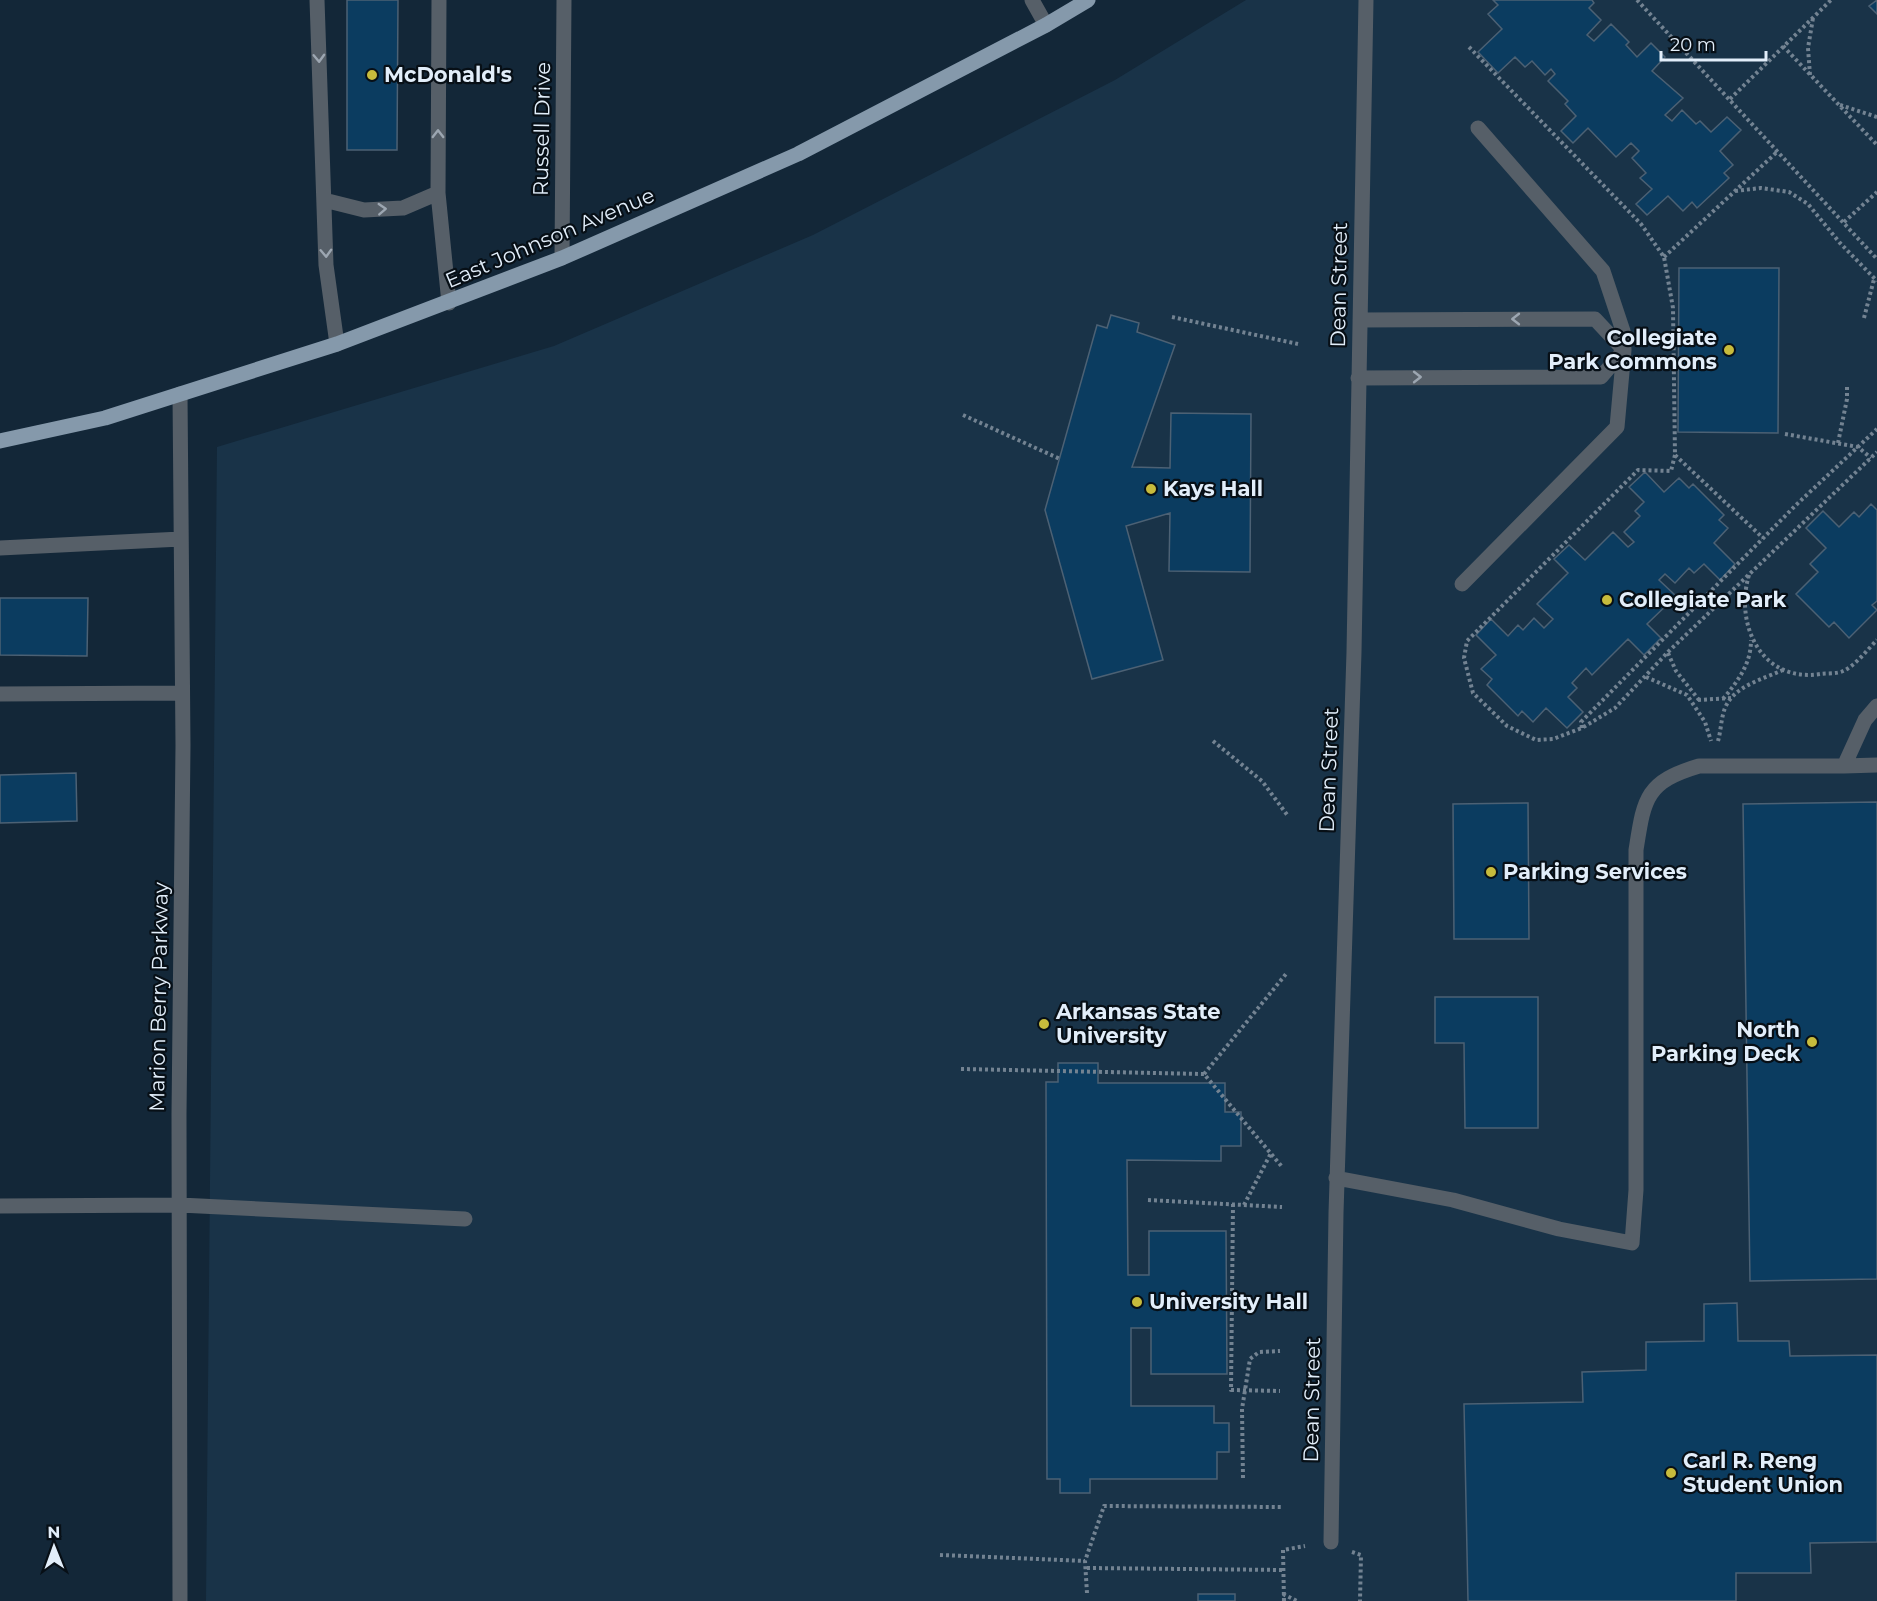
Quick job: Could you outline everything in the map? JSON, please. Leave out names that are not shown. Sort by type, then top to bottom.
[{"type":"main road","name":"East Johnson Avenue","points":[[0,441],[105,418],[337,344],[562,258],[798,154],[1046,26],[1088,0]]},
{"type":"street","points":[[317,0],[326,265],[337,344]]},
{"type":"street","points":[[439,0],[438,193],[448,303]]},
{"type":"street","name":"Russell Drive","points":[[562,258],[564,0]]},
{"type":"street","points":[[1032,0],[1046,26]]},
{"type":"street","name":"Dean Street","points":[[1331,1542],[1336,1178],[1353,664],[1366,0]]},
{"type":"street","points":[[1462,584],[1617,427],[1624,350],[1623,331],[1603,272],[1478,128]]},
{"type":"street","points":[[324,200],[364,210],[403,208],[438,193]]},
{"type":"street","points":[[1360,320],[1595,319],[1624,350]]},
{"type":"street","points":[[1358,378],[1601,377],[1624,350]]},
{"type":"street","name":"Marion Berry Parkway","points":[[180,394],[182,693],[180,1601]]},
{"type":"street","points":[[0,548],[181,539]]},
{"type":"street","points":[[0,694],[182,693]]},
{"type":"street","points":[[1844,766],[1865,720],[1877,706]]},
{"type":"street","points":[[1336,1178],[1454,1200],[1559,1229],[1632,1243],[1636,1190],[1636,850],[1642,808],[1655,786],[1676,773],[1699,766],[1877,765]]},
{"type":"street","points":[[0,1206],[180,1205],[465,1219]]},
{"type":"path","points":[[1637,0],[1877,259]]},
{"type":"path","points":[[1730,99],[1831,0]]},
{"type":"path","points":[[1810,75],[1808,48],[1813,17]]},
{"type":"path","points":[[1783,46],[1876,143]]},
{"type":"path","points":[[1469,47],[1641,224],[1664,257],[1673,308],[1675,455],[1671,471],[1638,470],[1467,641],[1464,658],[1473,693],[1507,726],[1536,740],[1553,740],[1582,728],[1615,708],[1668,652],[1877,452]]},
{"type":"path","points":[[1839,105],[1877,117]]},
{"type":"path","points":[[1664,257],[1778,151]]},
{"type":"path","points":[[1735,191],[1761,188],[1789,192],[1808,204],[1840,243],[1876,280],[1864,318]]},
{"type":"path","points":[[1844,222],[1877,192]]},
{"type":"path","points":[[1172,317],[1298,344]]},
{"type":"path","points":[[1838,443],[1847,384]]},
{"type":"path","points":[[963,416],[1060,459]]},
{"type":"path","points":[[1582,728],[1581,722],[1763,538],[1877,429]]},
{"type":"path","points":[[1785,434],[1858,447],[1871,458]]},
{"type":"path","points":[[1675,455],[1763,538]]},
{"type":"path","points":[[1750,572],[1746,585],[1744,618],[1752,640],[1763,657],[1783,670],[1812,676],[1844,671],[1877,640]]},
{"type":"path","points":[[1723,699],[1740,679],[1751,653],[1752,640]]},
{"type":"path","points":[[1668,652],[1676,671],[1699,700]]},
{"type":"path","points":[[1718,744],[1726,707],[1744,687],[1783,670]]},
{"type":"path","points":[[1646,677],[1688,695],[1705,722],[1712,743]]},
{"type":"path","points":[[1691,700],[1734,698]]},
{"type":"path","points":[[1213,741],[1262,781],[1288,816]]},
{"type":"path","points":[[1204,1074],[1286,974]]},
{"type":"path","points":[[961,1069],[1204,1074],[1283,1168]]},
{"type":"path","points":[[1244,1205],[1270,1153]]},
{"type":"path","points":[[1148,1200],[1282,1207]]},
{"type":"path","points":[[1233,1204],[1231,1390],[1280,1391]]},
{"type":"path","points":[[1243,1478],[1242,1409],[1250,1359],[1259,1352],[1280,1351]]},
{"type":"path","points":[[1087,1593],[1085,1561],[1104,1506],[1282,1507]]},
{"type":"path","points":[[1284,1601],[1283,1550],[1331,1542],[1360,1555],[1360,1601]]},
{"type":"path","points":[[940,1555],[1085,1561]]},
{"type":"path","points":[[1087,1568],[1283,1570]]},
{"type":"path","points":[[1283,1594],[1297,1601]]},
{"type":"shaded area","name":"Arkansas State University","points":[[1246,0],[1877,0],[1877,1601],[206,1601],[217,447],[554,346],[813,235],[1115,80]]},
{"type":"building","name":"McDonald's","points":[[347,0],[398,0],[397,150],[347,150]]},
{"type":"building","points":[[1493,0],[1592,0],[1594,3],[1589,8],[1601,20],[1587,35],[1594,41],[1611,24],[1629,42],[1626,45],[1637,57],[1651,43],[1665,57],[1652,71],[1683,98],[1665,115],[1672,121],[1682,110],[1696,124],[1700,121],[1711,132],[1727,117],[1741,130],[1720,151],[1733,165],[1724,173],[1729,178],[1697,208],[1692,202],[1683,211],[1668,196],[1647,215],[1636,204],[1652,189],[1640,178],[1646,173],[1632,158],[1639,151],[1631,143],[1616,157],[1588,128],[1573,143],[1561,131],[1576,116],[1565,104],[1568,101],[1548,81],[1555,74],[1551,69],[1545,75],[1532,61],[1525,67],[1515,57],[1498,73],[1478,52],[1502,29],[1488,14],[1498,5]]},
{"type":"building","points":[[1877,0],[1877,14],[1869,6]]},
{"type":"building","name":"Collegiate Park Commons","points":[[1679,268],[1779,268],[1778,433],[1678,432]]},
{"type":"building","name":"Kays Hall","points":[[1111,315],[1139,323],[1137,332],[1175,345],[1132,467],[1170,468],[1171,413],[1251,414],[1250,572],[1169,571],[1170,513],[1126,526],[1163,660],[1092,679],[1045,510],[1097,325],[1107,328]]},
{"type":"building","name":"Collegiate Park","points":[[1645,472],[1664,492],[1679,478],[1689,488],[1693,484],[1724,515],[1719,520],[1728,528],[1714,543],[1735,564],[1720,580],[1704,564],[1694,573],[1689,568],[1675,583],[1665,574],[1659,580],[1676,596],[1647,624],[1661,638],[1644,655],[1628,639],[1592,675],[1586,668],[1572,683],[1577,688],[1568,697],[1583,712],[1567,728],[1546,708],[1533,722],[1522,711],[1518,716],[1487,685],[1492,679],[1481,669],[1496,655],[1476,635],[1491,619],[1508,636],[1518,625],[1523,630],[1534,618],[1544,628],[1553,619],[1537,604],[1568,573],[1554,559],[1569,545],[1585,560],[1613,532],[1628,547],[1634,542],[1624,532],[1640,516],[1635,511],[1644,502],[1629,487]]},
{"type":"building","name":"Collegiate Park","points":[[1871,504],[1877,510],[1877,601],[1872,605],[1877,610],[1849,638],[1834,622],[1829,627],[1796,594],[1818,572],[1810,564],[1826,548],[1806,528],[1823,511],[1839,527],[1854,512],[1859,517]]},
{"type":"building","points":[[0,598],[88,598],[87,656],[0,655]]},
{"type":"building","points":[[76,773],[77,821],[0,823],[0,775]]},
{"type":"building","name":"North Parking Deck","points":[[1877,802],[1877,1279],[1750,1281],[1743,804]]},
{"type":"building","name":"Parking Services","points":[[1528,803],[1529,939],[1454,939],[1453,804]]},
{"type":"building","points":[[1435,997],[1538,997],[1538,1128],[1465,1128],[1464,1043],[1435,1043]]},
{"type":"building","name":"University Hall","points":[[1058,1063],[1098,1063],[1098,1083],[1225,1083],[1225,1112],[1241,1112],[1241,1146],[1221,1146],[1221,1161],[1127,1160],[1128,1275],[1149,1275],[1149,1231],[1226,1231],[1227,1374],[1151,1374],[1151,1328],[1131,1328],[1131,1406],[1214,1406],[1214,1423],[1229,1423],[1229,1452],[1217,1452],[1217,1479],[1090,1479],[1090,1493],[1060,1493],[1060,1479],[1047,1479],[1046,1082],[1058,1082]]},
{"type":"building","name":"Carl R. Reng Student Union","points":[[1737,1303],[1738,1341],[1789,1341],[1790,1356],[1877,1355],[1877,1542],[1810,1543],[1811,1573],[1736,1573],[1736,1601],[1468,1601],[1464,1404],[1583,1402],[1582,1372],[1646,1370],[1646,1342],[1704,1341],[1704,1304]]},
{"type":"building","points":[[1198,1594],[1235,1594],[1235,1601],[1198,1601]]},
{"type":"place","name":"McDonald's","points":[[372,75]]},
{"type":"place","name":"Collegiate Park Commons","points":[[1729,350]]},
{"type":"place","name":"Kays Hall","points":[[1151,489]]},
{"type":"place","name":"Collegiate Park","points":[[1607,600]]},
{"type":"place","name":"Parking Services","points":[[1491,872]]},
{"type":"place","name":"Arkansas State University","points":[[1044,1024]]},
{"type":"place","name":"North Parking Deck","points":[[1812,1042]]},
{"type":"place","name":"University Hall","points":[[1137,1302]]},
{"type":"place","name":"Carl R. Reng Student Union","points":[[1671,1473]]}]
